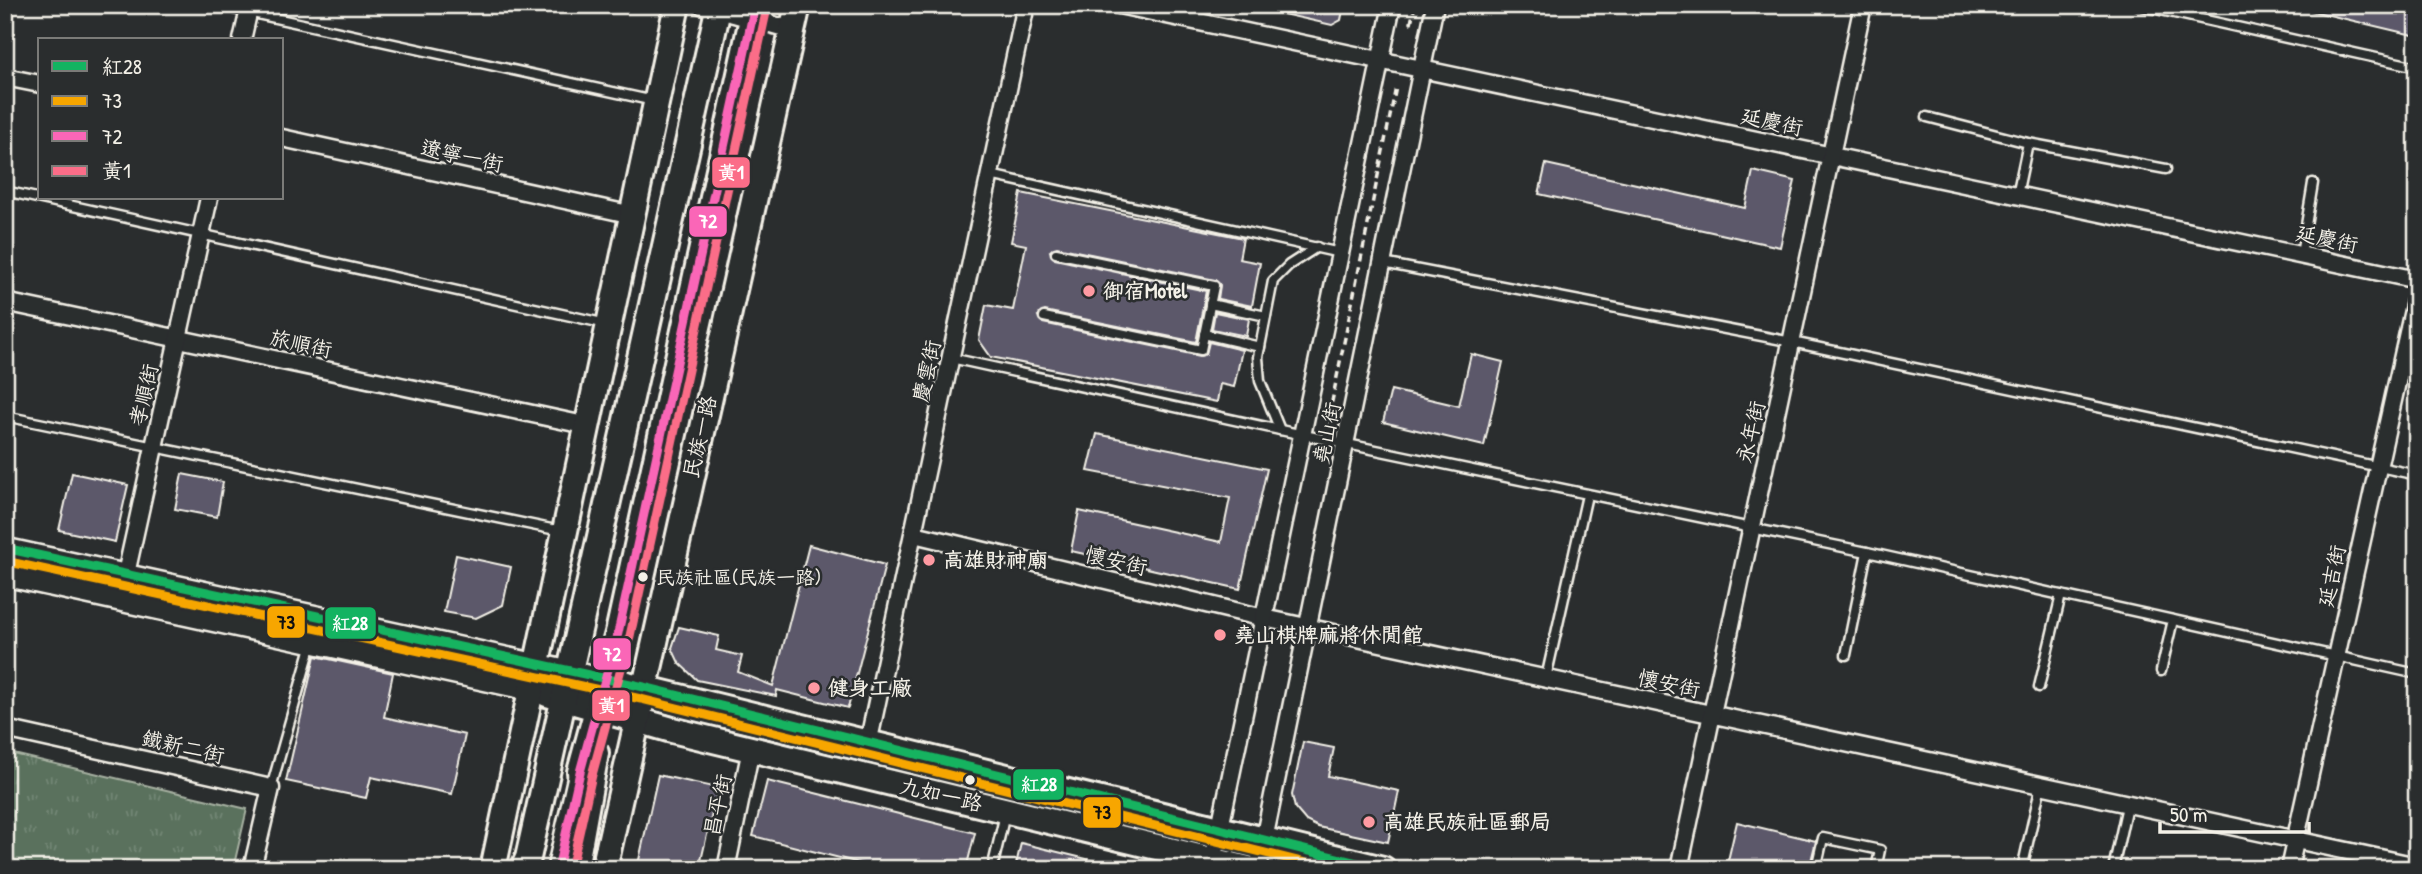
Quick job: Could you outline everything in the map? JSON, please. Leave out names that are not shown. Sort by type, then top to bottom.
[{"type":"main road","points":[[494,869],[677,5]]},
{"type":"main road","name":"民族一路","points":[[604,869],[798,5]]},
{"type":"main road","points":[[526,865],[713,7]]},
{"type":"main road","name":"民族一路","points":[[575,869],[587,773],[599,708],[753,12]]},
{"type":"main road","name":"九如一路","points":[[606,679],[1383,869]]},
{"type":"main road","name":"九如一路","points":[[533,691],[751,750],[1248,869]]},
{"type":"main road","points":[[558,869],[587,773]]},
{"type":"street","name":"慶雲街","points":[[868,744],[1027,5]]},
{"type":"street","name":"延慶街","points":[[1119,5],[2417,280]]},
{"type":"street","name":"堯山街","points":[[1213,861],[1392,5]]},
{"type":"street","name":"堯山街","points":[[1258,869],[1435,5]]},
{"type":"street","name":"永年街","points":[[1679,869],[1863,5]]},
{"type":"street","points":[[713,7],[753,12],[792,30]]},
{"type":"street","points":[[242,38],[249,9]]},
{"type":"street","points":[[5,77],[38,84]]},
{"type":"street","name":"遼寧一街","points":[[284,138],[633,215]]},
{"type":"street","name":"孝順街","points":[[120,601],[209,200]]},
{"type":"street","name":"延吉街","points":[[2289,869],[2417,292]]},
{"type":"street","name":"旅順街","points":[[5,302],[589,426]]},
{"type":"street","name":"懷安街","points":[[914,534],[1264,618],[1711,715],[2042,782],[2417,866]]},
{"type":"street","points":[[5,548],[606,679]]},
{"type":"street","points":[[5,576],[533,691]]},
{"type":"street","name":"鐵新二街","points":[[5,729],[271,788]]},
{"type":"street","name":"昌平街","points":[[726,866],[751,750]]},
{"type":"street","points":[[253,869],[271,788]]},
{"type":"lane","points":[[216,5],[249,9],[657,102]]},
{"type":"lane","points":[[2138,5],[2417,67]]},
{"type":"lane","points":[[1927,117],[2028,143],[2166,169]]},
{"type":"lane","points":[[2017,195],[2028,143]]},
{"type":"lane","points":[[990,175],[1340,253]]},
{"type":"lane","points":[[2301,256],[2313,183]]},
{"type":"lane","points":[[5,191],[38,198]]},
{"type":"lane","points":[[45,200],[610,324]]},
{"type":"lane","points":[[1280,430],[1260,382],[1260,347],[1273,281],[1289,265],[1317,247]]},
{"type":"lane","points":[[1044,317],[1201,350],[1214,286],[1056,253]]},
{"type":"lane","points":[[1383,263],[1792,342],[2417,475]]},
{"type":"lane","points":[[1210,304],[1266,316]]},
{"type":"lane","points":[[1204,334],[1260,347]]},
{"type":"lane","points":[[951,358],[1280,430],[1867,552],[2417,674]]},
{"type":"lane","points":[[5,416],[567,531]]},
{"type":"lane","points":[[1546,678],[1587,495]]},
{"type":"lane","points":[[1846,655],[1867,552]]},
{"type":"lane","points":[[2039,687],[2061,595]]},
{"type":"lane","points":[[2161,671],[2173,620]]},
{"type":"lane","points":[[271,788],[312,643]]},
{"type":"lane","points":[[2022,869],[2042,782]]},
{"type":"lane","points":[[2113,869],[2128,801]]},
{"type":"lane","points":[[992,869],[1005,810]]},
{"type":"lane","points":[[1816,869],[1823,838],[1880,850],[1876,869]]},
{"type":"lane","points":[[726,866],[748,869]]},
{"type":"path","points":[[1324,438],[1396,87]]},
{"type":"path","points":[[1340,253],[1383,263]]},
{"type":"green space","points":[[5,752],[247,809],[233,869],[5,869]]},
{"type":"building","points":[[1275,5],[1344,5],[1341,20],[1332,25],[1274,12]]},
{"type":"building","points":[[2313,5],[2417,5],[2417,36],[2312,11]]},
{"type":"building","points":[[1546,164],[1745,208],[1753,171],[1795,181],[1780,247],[1539,194]]},
{"type":"building","name":"御宿Motel","points":[[1021,193],[1243,238],[1239,259],[1260,263],[1252,306],[1218,299],[1220,285],[1215,280],[1057,247],[1050,251],[1055,259],[1206,291],[1196,342],[1045,311],[1038,316],[1043,323],[1200,356],[1206,354],[1209,342],[1242,350],[1234,387],[1220,384],[1217,402],[991,357],[979,340],[986,305],[1013,310],[1026,245],[1011,242]]},
{"type":"building","points":[[1215,312],[1249,319],[1246,336],[1212,329]]},
{"type":"building","points":[[1471,354],[1503,362],[1484,446],[1383,422],[1391,390],[1459,406]]},
{"type":"building","points":[[1097,434],[1267,469],[1240,589],[1071,551],[1079,511],[1221,542],[1230,498],[1088,471]]},
{"type":"building","points":[[72,473],[128,485],[115,542],[59,530]]},
{"type":"building","points":[[182,474],[223,482],[217,517],[175,509]]},
{"type":"building","points":[[809,545],[885,565],[848,708],[777,690],[776,696],[697,680],[679,663],[672,648],[679,627],[719,636],[716,650],[742,656],[738,672],[773,686]]},
{"type":"building","points":[[456,555],[511,567],[503,605],[476,618],[444,612]]},
{"type":"building","points":[[315,656],[393,673],[384,717],[465,735],[452,794],[371,777],[366,798],[286,781]]},
{"type":"building","points":[[1303,742],[1334,748],[1328,776],[1399,791],[1388,842],[1318,827],[1306,821],[1295,808],[1292,795]]},
{"type":"building","points":[[658,775],[718,788],[699,869],[637,869]]},
{"type":"building","points":[[767,781],[975,833],[966,869],[883,869],[753,836]]},
{"type":"building","points":[[1737,822],[1816,841],[1809,869],[1726,869]]},
{"type":"building","points":[[1021,843],[1103,863],[1102,869],[1015,869]]},
{"type":"transit line","name":"72","points":[[558,869],[580,772],[618,633],[755,5]]},
{"type":"transit line","name":"黃1","points":[[571,869],[592,775],[630,636],[767,8]]},
{"type":"transit line","name":"紅28","points":[[5,548],[644,687],[1382,869]]},
{"type":"transit line","name":"73","points":[[5,561],[641,699],[1330,869]]},
{"type":"place","name":"御宿Motel","points":[[1089,291]]},
{"type":"place","name":"高雄財神廟","points":[[929,560]]},
{"type":"place","name":"民族社區(民族一路)","points":[[643,577]]},
{"type":"place","name":"堯山棋牌麻將休閒館","points":[[1220,635]]},
{"type":"place","name":"健身工廠","points":[[814,688]]},
{"type":"place","name":"高雄民族社區郵局","points":[[1369,822]]}]
